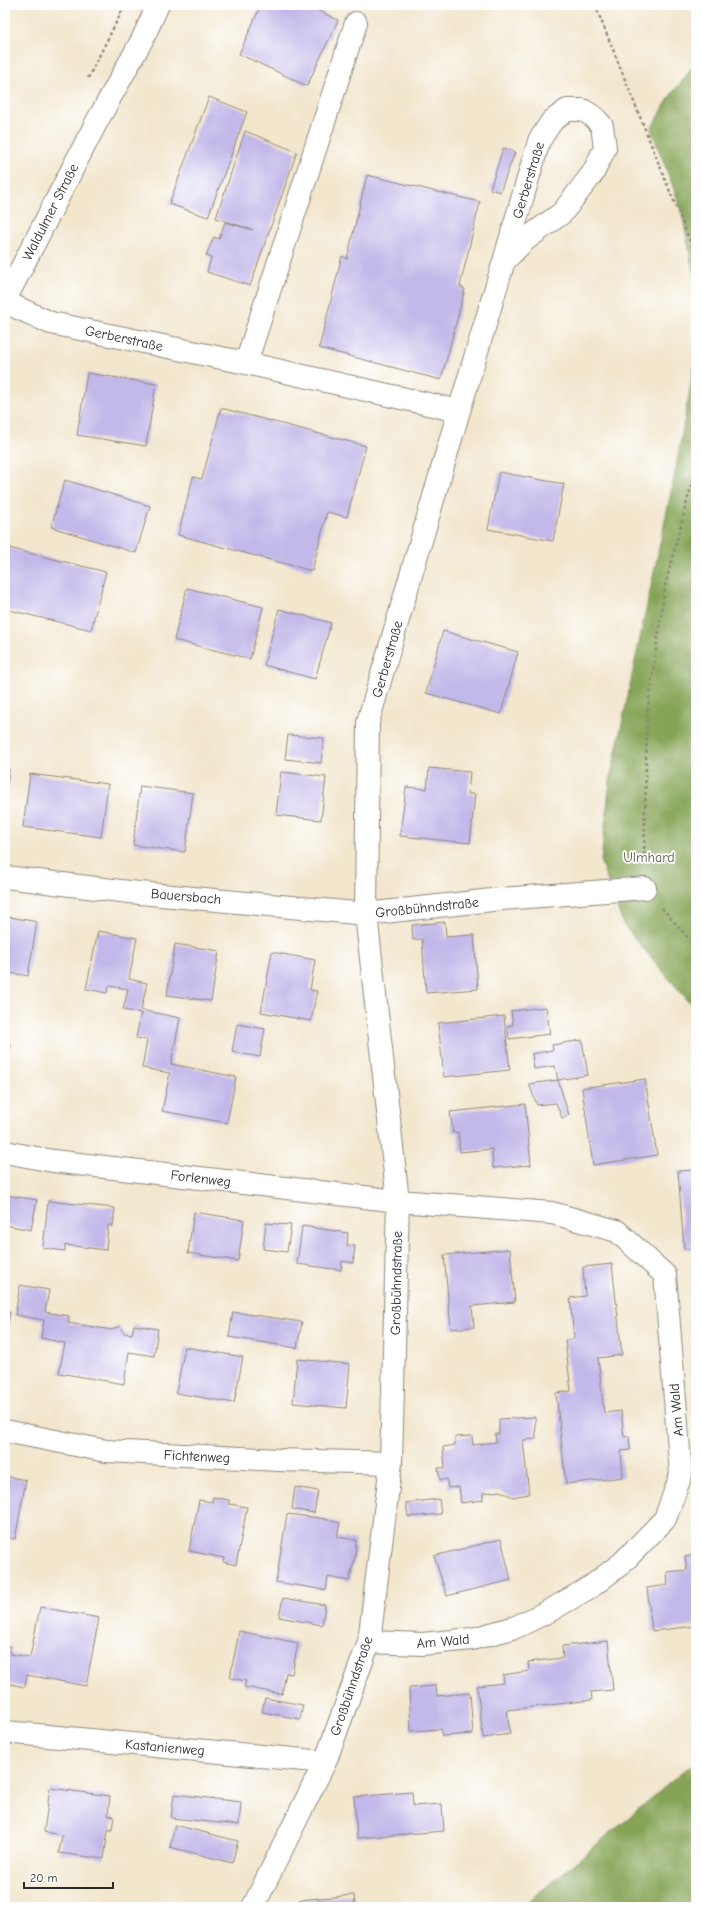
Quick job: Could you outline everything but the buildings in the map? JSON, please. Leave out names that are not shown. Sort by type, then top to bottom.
[{"type":"street","name":"Waldulmer Straße","points":[[5,301],[95,125],[142,40],[158,5]]},
{"type":"street","points":[[246,363],[356,23]]},
{"type":"street","name":"Gerberstraße","points":[[366,914],[368,722],[539,141],[552,121],[567,110],[583,110],[594,117],[602,126],[605,148],[593,173],[562,213],[525,240],[504,261]]},
{"type":"street","name":"Gerberstraße","points":[[5,301],[51,323],[246,363],[459,411]]},
{"type":"street","name":"Bauersbach","points":[[5,877],[129,892],[366,914]]},
{"type":"street","name":"Großbühndstraße","points":[[253,1907],[325,1762],[369,1642],[391,1463],[398,1200],[366,914],[501,899],[645,888]]},
{"type":"street","name":"Forlenweg","points":[[5,1152],[52,1161],[398,1200]]},
{"type":"street","name":"Am Wald","points":[[369,1642],[422,1644],[472,1639],[516,1627],[551,1610],[592,1586],[622,1563],[665,1519],[681,1475],[665,1275],[617,1231],[545,1212],[398,1200]]},
{"type":"street","name":"Fichtenweg","points":[[5,1431],[106,1450],[279,1460],[391,1463]]},
{"type":"street","name":"Kastanienweg","points":[[5,1732],[325,1762]]},
{"type":"path","points":[[595,5],[696,256]]},
{"type":"path","points":[[696,467],[666,586],[647,715],[644,805],[645,888],[696,947]]},
{"type":"green space","points":[[696,63],[696,286],[681,208],[651,129],[671,95]]},
{"type":"green space","name":"Ulmhard","points":[[696,354],[696,1010],[624,926],[601,863],[610,780],[675,473]]},
{"type":"green space","points":[[696,1761],[696,1907],[522,1907]]}]
